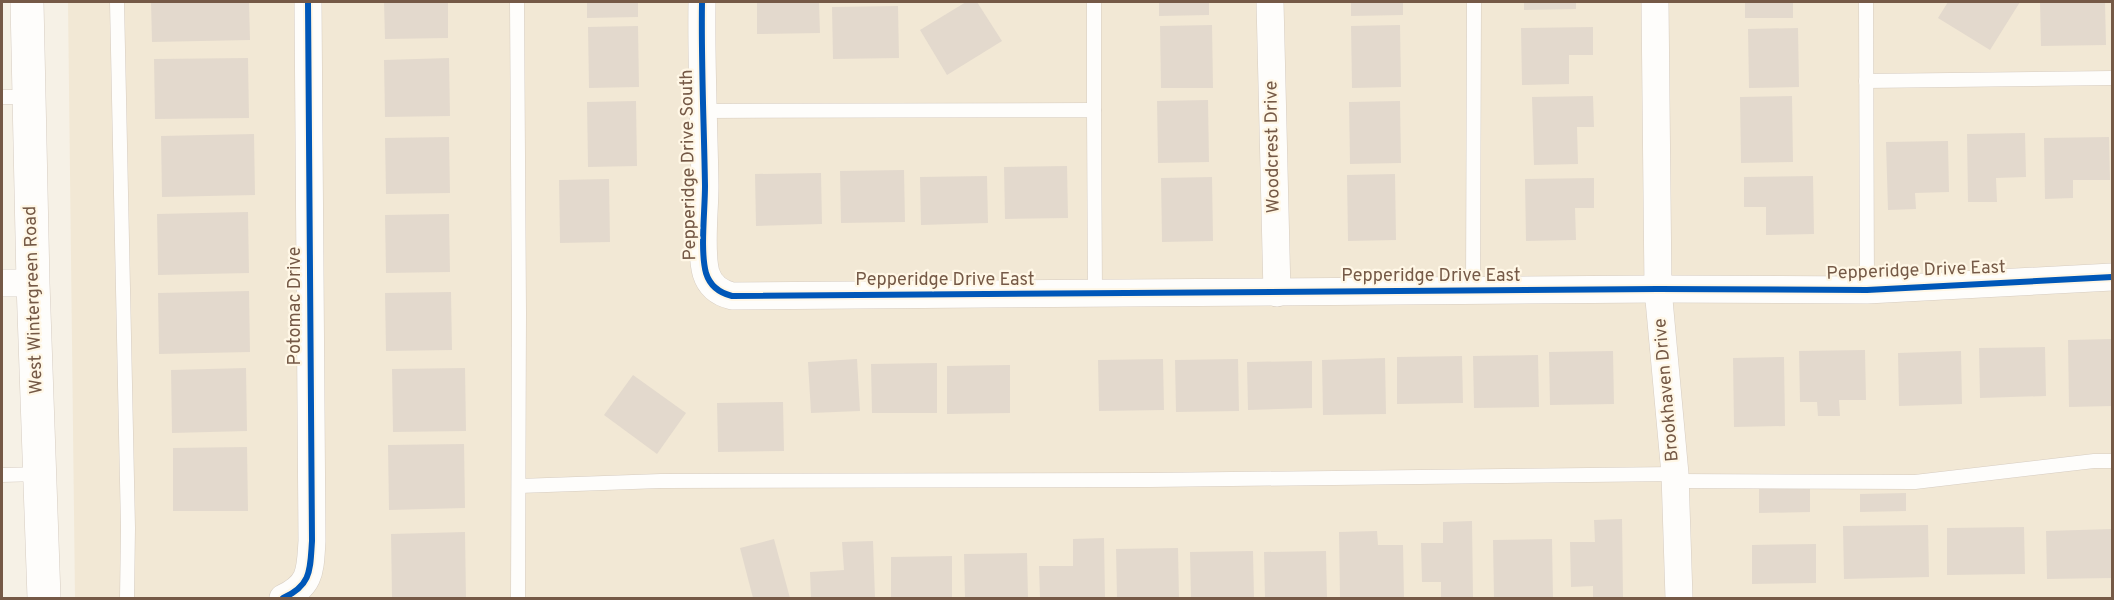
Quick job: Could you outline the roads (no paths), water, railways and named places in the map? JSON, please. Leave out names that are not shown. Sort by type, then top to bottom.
[{"type":"street","name":"West Wintergreen Road","points":[[27,2],[15,97],[17,283],[40,474],[44,598]]},
{"type":"street","name":"Potomac Drive","points":[[283,598],[293,594],[304,583],[310,571],[312,541],[308,2]]},
{"type":"street","name":"Pepperidge Drive South","points":[[702,2],[706,274],[721,293],[732,296],[749,296]]},
{"type":"street","name":"Woodcrest Drive","points":[[1270,2],[1277,293]]},
{"type":"street","name":"Brookhaven Drive","points":[[1655,2],[1658,290],[1675,478],[1679,598]]},
{"type":"street","name":"Pepperidge Drive East","points":[[749,296],[1867,290],[2112,277]]},
{"type":"lane","points":[[117,2],[128,516],[127,598]]},
{"type":"lane","points":[[517,2],[518,598]]},
{"type":"lane","points":[[1094,2],[1095,294]]},
{"type":"lane","points":[[1473,291],[1474,2]]},
{"type":"lane","points":[[1866,2],[1867,290]]},
{"type":"lane","points":[[1866,81],[2112,78]]},
{"type":"lane","points":[[702,111],[1094,110]]},
{"type":"lane","points":[[519,486],[673,481],[1675,478],[1915,482],[2094,460],[2112,461]]},
{"type":"lane","points":[[2,475],[40,474]]}]
